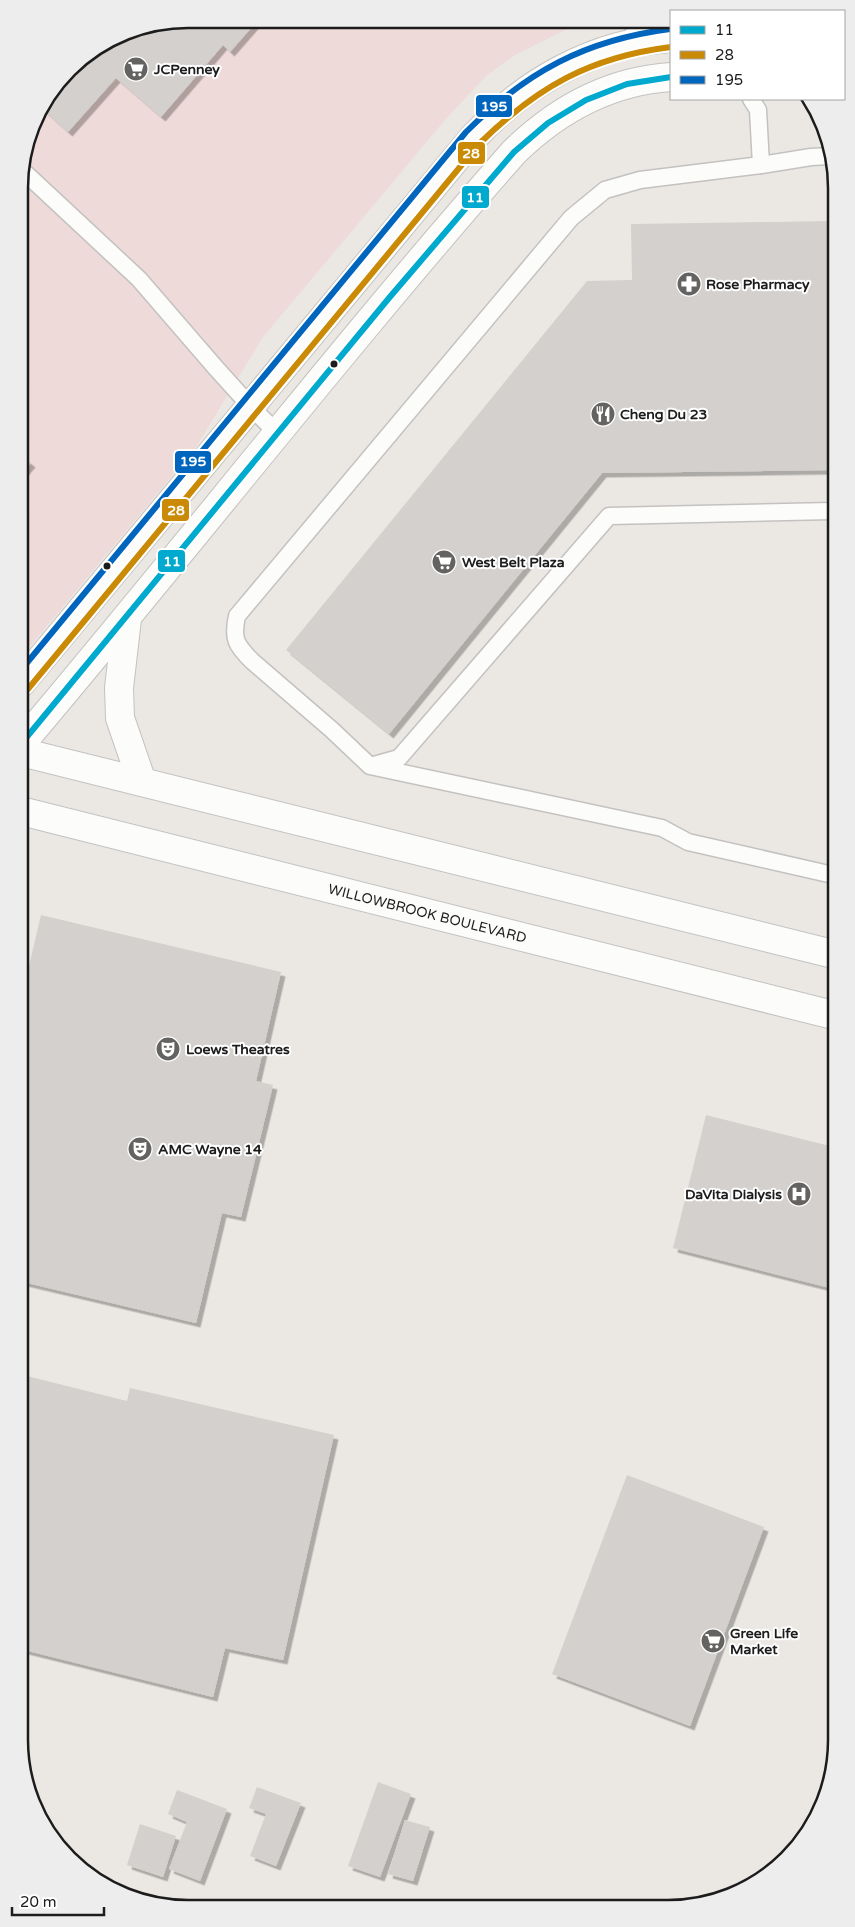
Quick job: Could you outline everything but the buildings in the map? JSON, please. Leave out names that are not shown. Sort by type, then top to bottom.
[{"type":"street","points":[[28,675],[494,115],[549,75],[583,59],[618,47],[670,38]]},
{"type":"street","points":[[28,736],[127,619],[277,433],[492,177],[533,133],[578,103],[605,91],[633,83],[670,77]]},
{"type":"street","points":[[127,619],[118,688],[120,718],[142,782]]},
{"type":"street","points":[[28,754],[828,953]]},
{"type":"street","name":"WILLOWBROOK BOULEVARD","points":[[28,812],[827,1014]]},
{"type":"lane","points":[[618,47],[641,28]]},
{"type":"lane","points":[[758,103],[761,165]]},
{"type":"lane","points":[[824,156],[640,180],[605,190],[571,218],[237,616],[235,638],[240,648],[252,661],[332,730],[370,766],[662,828],[688,842],[828,874]]},
{"type":"lane","points":[[28,176],[140,279],[251,407],[277,433]]},
{"type":"lane","points":[[370,766],[399,758],[609,516],[828,511]]},
{"type":"shaded area","points":[[177,28],[569,28],[515,55],[486,76],[445,120],[263,337],[196,447],[28,649],[28,177],[33,146],[40,126],[54,99],[74,74],[99,54],[126,40],[156,31]]},
{"type":"transit line","name":"195","points":[[28,662],[466,132],[511,92],[559,62],[611,41],[670,29]]},
{"type":"transit line","name":"28","points":[[28,689],[479,144],[522,106],[566,78],[615,58],[670,47]]},
{"type":"transit line","name":"11","points":[[28,736],[389,298],[514,152],[548,123],[586,100],[627,84],[670,77]]},
{"type":"place","name":"JCPenney","points":[[136,69]]},
{"type":"place","name":"Rose Pharmacy","points":[[689,284]]},
{"type":"place","name":"Cheng Du 23","points":[[603,414]]},
{"type":"place","name":"West Belt Plaza","points":[[444,562]]},
{"type":"place","name":"Loews Theatres","points":[[168,1049]]},
{"type":"place","name":"AMC Wayne 14","points":[[140,1149]]},
{"type":"place","name":"DaVita Dialysis","points":[[799,1194]]},
{"type":"place","name":"Green Life Market","points":[[713,1641]]}]
